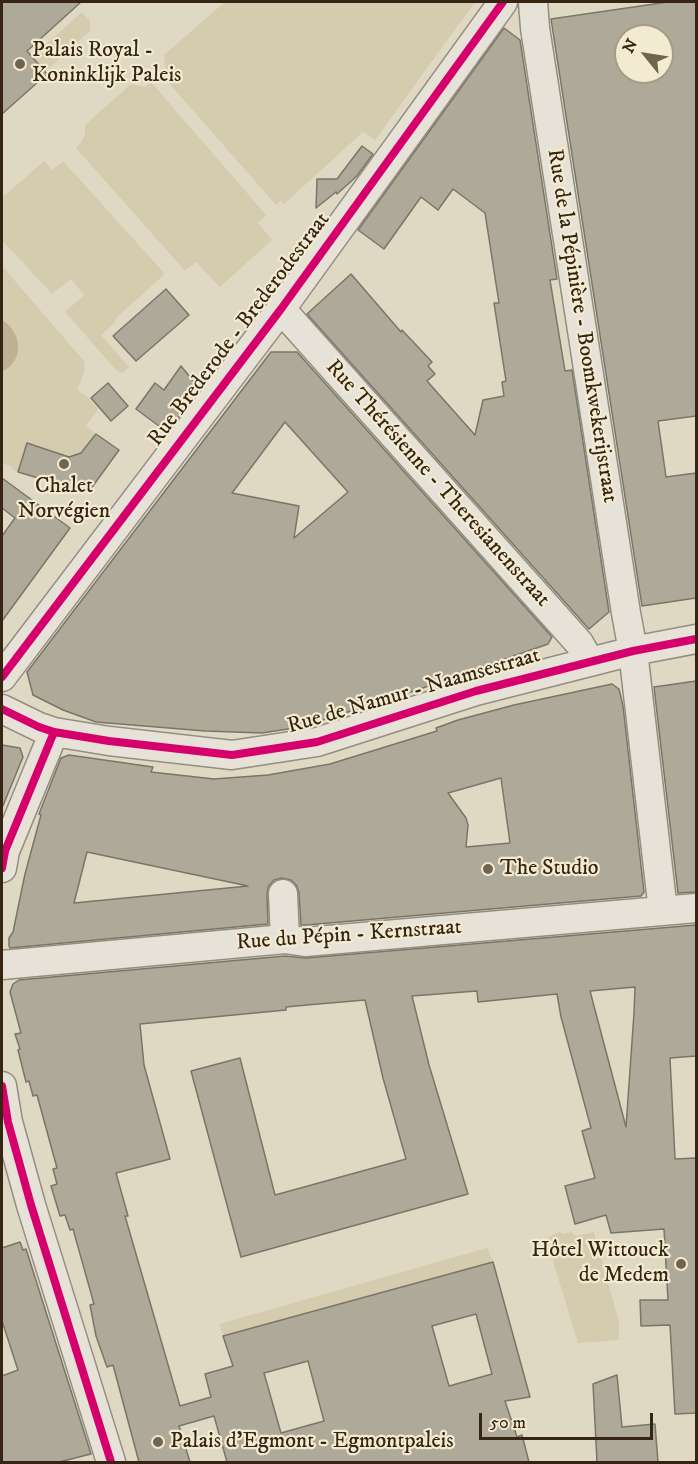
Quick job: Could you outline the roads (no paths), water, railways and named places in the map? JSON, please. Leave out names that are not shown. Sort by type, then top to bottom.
[{"type":"street","name":"Rue Brederode - Brederodestraat","points":[[2,677],[281,309],[503,2]]},
{"type":"street","name":"Rue de la Pépinière - Boomkwekerijstraat","points":[[532,2],[633,651],[663,911]]},
{"type":"street","name":"Rue Thérésienne - Theresianenstraat","points":[[281,309],[579,643],[590,662]]},
{"type":"street","name":"Rue de Namur - Naamsestraat","points":[[2,709],[54,732],[232,755],[317,742],[476,691],[633,651],[696,639]]},
{"type":"street","points":[[2,868],[5,851],[54,732]]},
{"type":"street","points":[[283,894],[285,939]]},
{"type":"street","name":"Rue du Pépin - Kernstraat","points":[[2,965],[285,939],[304,942],[696,908]]},
{"type":"street","points":[[2,1086],[8,1122],[31,1205],[111,1462]]},
{"type":"place","name":"Palais Royal - Koninklijk Paleis","points":[[20,64]]},
{"type":"place","name":"Chalet Norvégien","points":[[64,464]]},
{"type":"place","name":"The Studio","points":[[488,869]]},
{"type":"place","name":"Hôtel Wittouck de Medem","points":[[681,1264]]},
{"type":"place","name":"Palais d'Egmont - Egmontpaleis","points":[[158,1442]]}]
